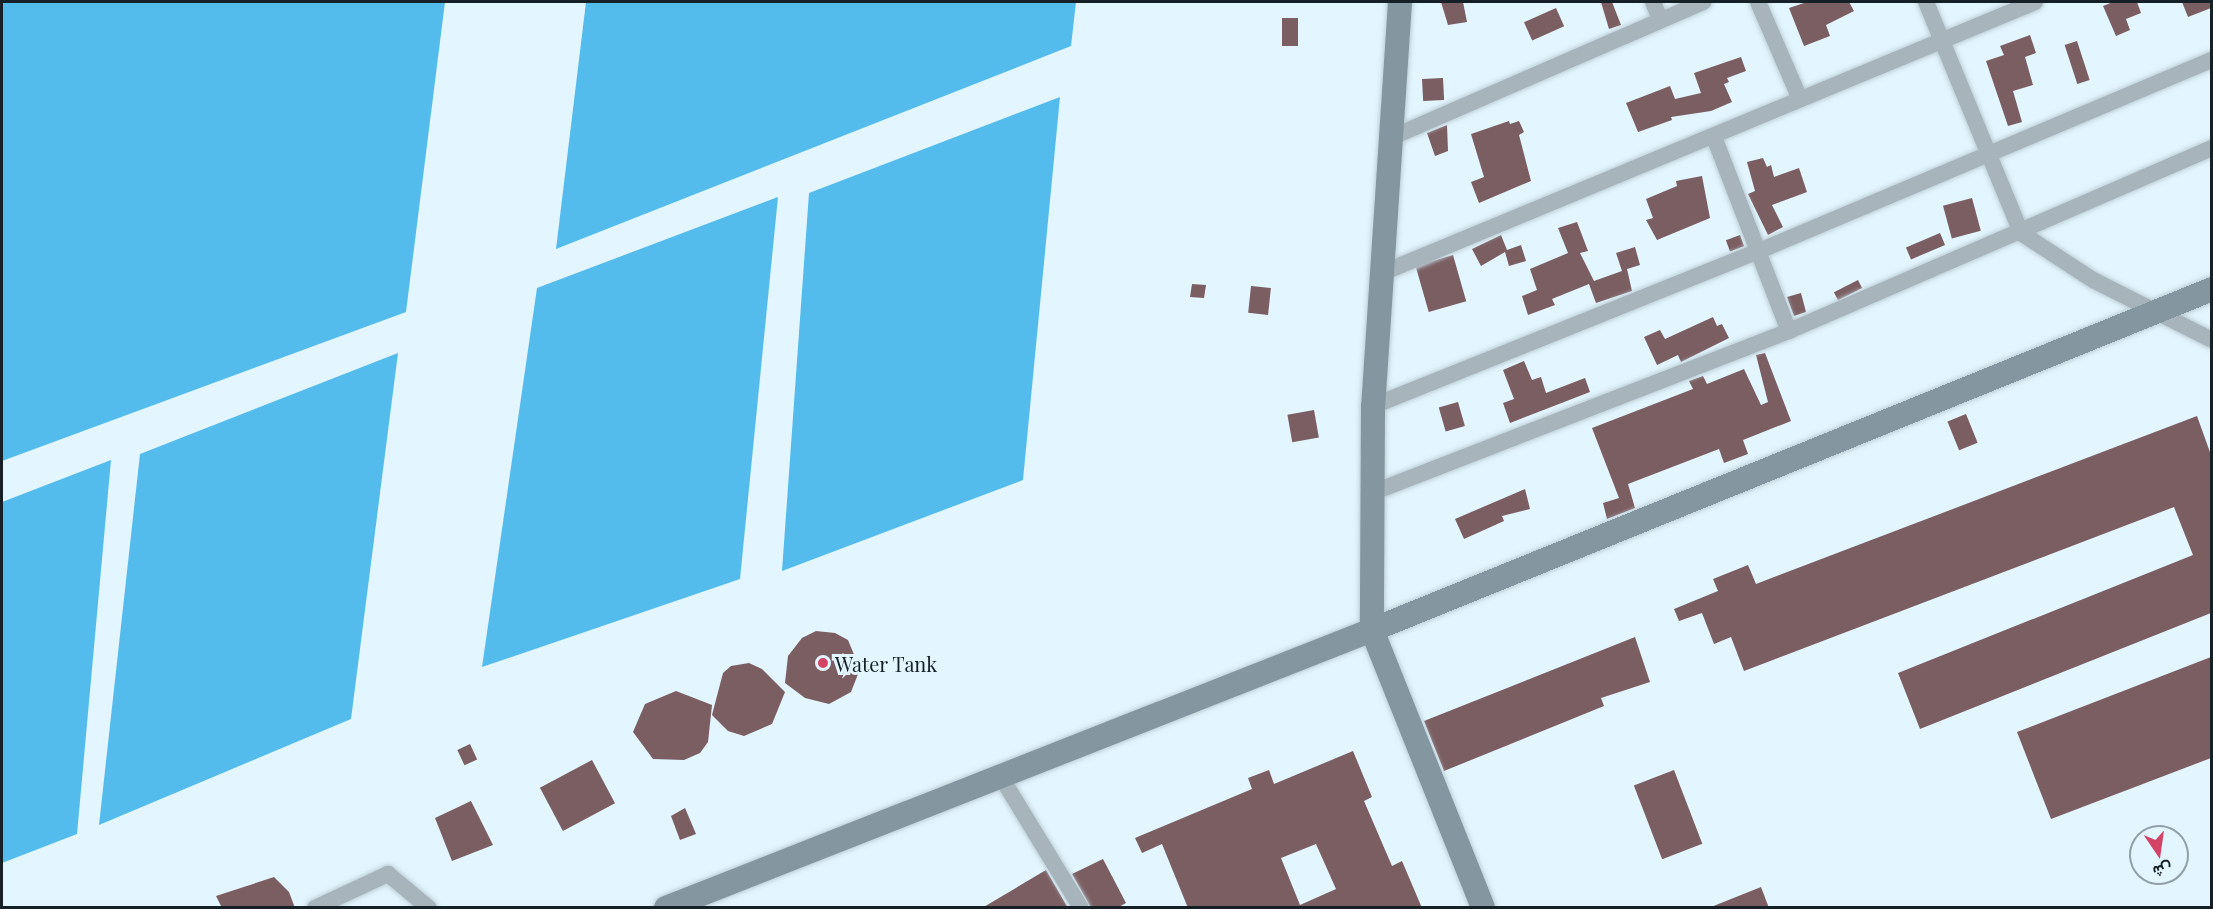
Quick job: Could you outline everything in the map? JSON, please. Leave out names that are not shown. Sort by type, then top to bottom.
[{"type":"street","points":[[1400,2],[1388,139],[1382,273],[1372,406],[1370,494],[1372,630],[1483,908]]},
{"type":"street","points":[[1653,2],[1660,19]]},
{"type":"street","points":[[1388,139],[1703,2]]},
{"type":"street","points":[[1758,2],[1800,99]]},
{"type":"street","points":[[1926,2],[2021,232],[2093,280],[2211,339]]},
{"type":"street","points":[[1382,273],[2035,2]]},
{"type":"street","points":[[1372,406],[1759,251],[2211,60]]},
{"type":"street","points":[[1714,137],[1789,331]]},
{"type":"street","points":[[1370,494],[1789,331],[2211,148]]},
{"type":"street","points":[[666,908],[1372,630],[2211,289]]},
{"type":"street","points":[[1001,777],[1081,908]]},
{"type":"street","points":[[315,908],[388,874],[429,908]]},
{"type":"water","points":[[2,2],[445,2],[406,312],[2,461]]},
{"type":"water","points":[[586,2],[1076,2],[1071,46],[556,249]]},
{"type":"water","points":[[1060,97],[1023,480],[782,571],[809,193]]},
{"type":"water","points":[[778,197],[740,579],[482,667],[537,288]]},
{"type":"water","points":[[398,353],[351,719],[99,825],[140,454]]},
{"type":"water","points":[[111,460],[77,834],[2,863],[2,502]]},
{"type":"building","points":[[1441,2],[1463,2],[1467,22],[1448,25]]},
{"type":"building","points":[[1601,2],[1612,2],[1621,25],[1609,29]]},
{"type":"building","points":[[1807,2],[1849,2],[1854,11],[1826,25],[1830,36],[1804,46],[1789,8]]},
{"type":"building","points":[[2113,2],[2137,2],[2141,13],[2126,19],[2130,30],[2116,36],[2103,6]]},
{"type":"building","points":[[2182,2],[2211,2],[2211,8],[2188,17]]},
{"type":"building","points":[[1556,8],[1564,26],[1532,41],[1524,22]]},
{"type":"building","points":[[1282,18],[1298,18],[1298,46],[1282,46]]},
{"type":"building","points":[[2030,35],[2036,53],[2025,57],[2033,85],[2013,91],[2022,122],[2008,126],[1986,61],[2004,55],[2000,46]]},
{"type":"building","points":[[2077,41],[2090,80],[2077,84],[2065,45]]},
{"type":"building","points":[[1741,57],[1746,71],[1727,78],[1729,82],[1724,84],[1732,102],[1711,111],[1671,117],[1672,120],[1638,132],[1626,103],[1670,86],[1675,99],[1701,93],[1694,73]]},
{"type":"building","points":[[1443,78],[1444,100],[1423,101],[1422,79]]},
{"type":"building","points":[[1509,121],[1510,124],[1519,121],[1524,132],[1519,135],[1531,181],[1479,203],[1471,182],[1484,177],[1471,134]]},
{"type":"building","points":[[1447,125],[1448,151],[1435,156],[1427,133]]},
{"type":"building","points":[[1763,158],[1767,167],[1771,165],[1774,177],[1799,168],[1807,192],[1772,205],[1783,227],[1768,235],[1748,194],[1755,191],[1747,162]]},
{"type":"building","points":[[1702,176],[1710,218],[1657,240],[1646,220],[1653,218],[1646,199],[1677,186],[1676,181]]},
{"type":"building","points":[[1972,198],[1981,231],[1952,239],[1943,206]]},
{"type":"building","points":[[1577,222],[1588,251],[1580,253],[1594,281],[1622,271],[1616,253],[1635,247],[1640,265],[1627,269],[1632,291],[1596,303],[1589,284],[1552,299],[1555,305],[1528,315],[1522,296],[1537,290],[1530,269],[1568,253],[1558,228]]},
{"type":"building","points":[[1940,233],[1945,245],[1911,259],[1906,247]]},
{"type":"building","points":[[1501,235],[1507,250],[1521,245],[1526,261],[1509,266],[1505,252],[1481,266],[1472,249]]},
{"type":"building","points":[[1740,235],[1744,246],[1730,251],[1726,240]]},
{"type":"building","points":[[1453,255],[1466,301],[1429,312],[1416,266]]},
{"type":"building","points":[[1858,280],[1862,288],[1838,300],[1834,292]]},
{"type":"building","points":[[1192,284],[1206,285],[1204,298],[1190,297]]},
{"type":"building","points":[[1251,286],[1271,288],[1268,315],[1248,313]]},
{"type":"building","points":[[1801,293],[1806,312],[1794,316],[1787,297]]},
{"type":"building","points":[[1713,317],[1717,326],[1722,324],[1729,338],[1681,362],[1678,355],[1657,365],[1644,337],[1660,330],[1665,339]]},
{"type":"building","points":[[1765,353],[1791,421],[1743,440],[1748,454],[1724,463],[1719,449],[1628,484],[1635,508],[1607,519],[1603,503],[1619,498],[1592,428],[1693,389],[1689,381],[1703,376],[1707,384],[1744,369],[1761,405],[1768,402],[1756,355]]},
{"type":"building","points":[[1524,361],[1532,380],[1541,377],[1546,393],[1585,378],[1590,392],[1510,423],[1503,403],[1514,399],[1503,370]]},
{"type":"building","points":[[1458,402],[1465,426],[1446,432],[1439,408]]},
{"type":"building","points":[[1314,410],[1319,438],[1292,442],[1287,415]]},
{"type":"building","points":[[1966,414],[1978,443],[1959,450],[1947,421]]},
{"type":"building","points":[[2197,416],[2211,455],[2211,613],[1920,729],[1898,673],[2193,555],[2174,507],[1744,671],[1731,637],[1714,644],[1702,613],[1679,621],[1674,609],[1718,591],[1713,579],[1748,565],[1756,584]]},
{"type":"building","points":[[1525,489],[1530,509],[1502,516],[1504,521],[1464,539],[1455,519]]},
{"type":"building","name":"Water Tank","points":[[816,631],[835,633],[848,640],[860,669],[851,692],[829,704],[805,698],[785,683],[788,656],[802,638]]},
{"type":"building","points":[[1635,637],[1650,682],[1601,698],[1604,706],[1444,771],[1424,721]]},
{"type":"building","points":[[2211,657],[2211,758],[2051,819],[2017,732]]},
{"type":"building","name":"Water Tank","points":[[749,663],[762,669],[785,692],[772,724],[744,736],[728,731],[712,715],[723,673],[731,666]]},
{"type":"building","points":[[676,691],[712,705],[708,742],[700,753],[684,760],[653,759],[633,732],[645,704]]},
{"type":"building","points":[[470,744],[477,759],[464,765],[457,750]]},
{"type":"building","points":[[1353,751],[1372,797],[1364,801],[1392,866],[1402,861],[1422,908],[1188,908],[1162,844],[1142,853],[1135,838],[1252,789],[1248,778],[1269,770],[1274,784]],"holes":[[[1316,844],[1336,889],[1300,905],[1281,858]]]},
{"type":"building","points":[[592,760],[615,803],[563,831],[540,788]]},
{"type":"building","points":[[1674,770],[1702,844],[1662,859],[1634,785]]},
{"type":"building","points":[[471,801],[493,845],[452,861],[435,818]]},
{"type":"building","points":[[685,808],[696,834],[680,840],[671,816]]},
{"type":"building","points":[[1103,859],[1126,903],[1117,908],[1091,908],[1072,874]]},
{"type":"building","points":[[1046,870],[1068,908],[982,908]]},
{"type":"building","points":[[274,877],[289,892],[295,908],[222,908],[216,896]]},
{"type":"building","points":[[1761,887],[1769,908],[1711,908],[1711,907]]},
{"type":"place","name":"Water Tank","points":[[823,663]]}]
